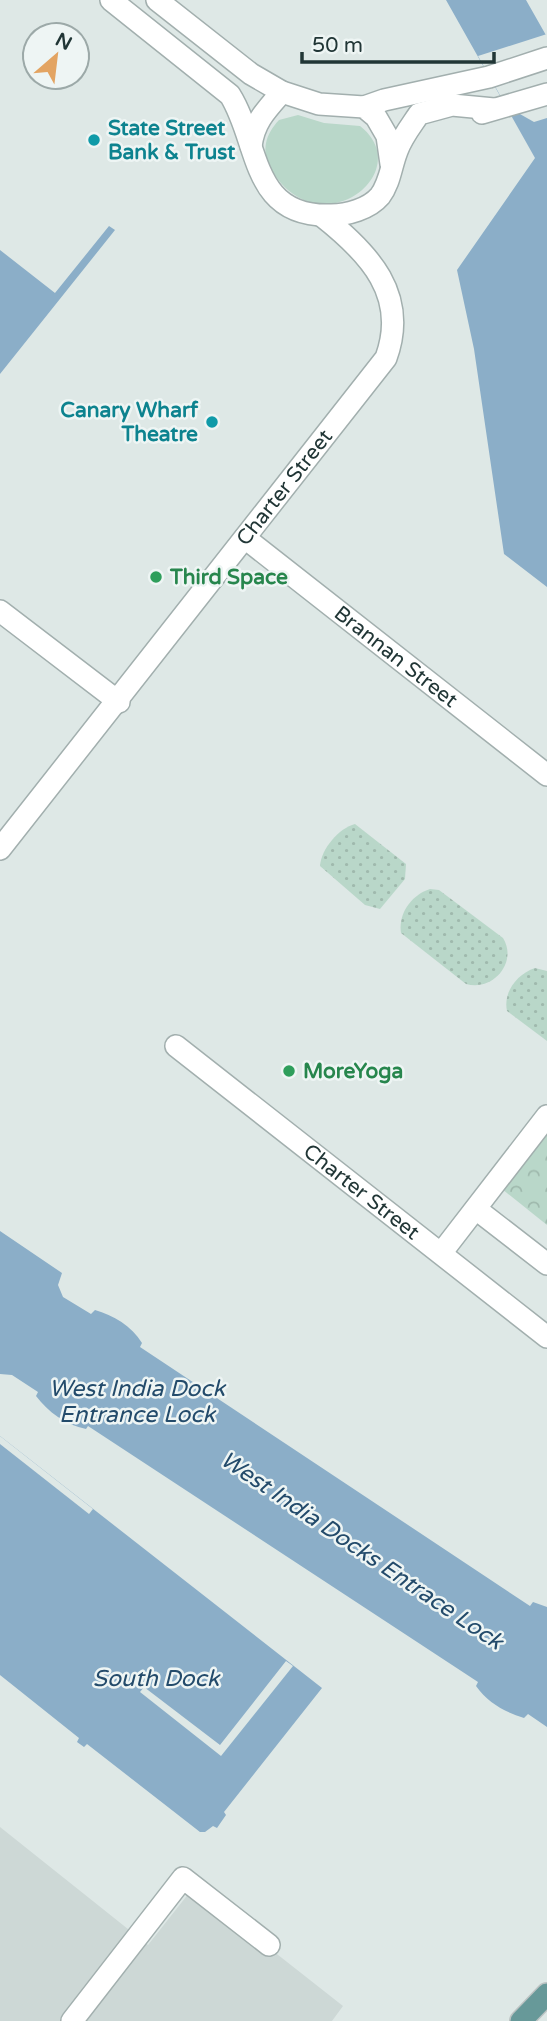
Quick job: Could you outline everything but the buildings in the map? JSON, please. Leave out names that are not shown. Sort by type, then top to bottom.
[{"type":"main road","points":[[521,2021],[547,1994]]},
{"type":"street","points":[[111,0],[230,95],[241,113],[263,180],[279,200],[308,214],[338,215],[372,203],[385,188],[391,165],[403,138],[429,125],[547,94]]},
{"type":"street","points":[[157,0],[251,74],[282,92],[319,104],[364,107],[384,100],[489,77],[547,58]]},
{"type":"street","points":[[251,149],[253,130],[260,117],[282,92]]},
{"type":"street","points":[[364,107],[376,117],[387,136],[391,165]]},
{"type":"street","name":"Charter Street","points":[[0,849],[119,702],[386,358],[392,342],[394,315],[391,300],[367,257],[322,216]]},
{"type":"street","name":"Brannan Street","points":[[245,538],[547,775]]},
{"type":"street","points":[[0,611],[119,702]]},
{"type":"street","name":"Charter Street","points":[[176,1046],[547,1337]]},
{"type":"street","points":[[442,1252],[547,1116]]},
{"type":"street","points":[[476,1209],[547,1264]]},
{"type":"street","points":[[72,2021],[183,1878],[269,1945]]},
{"type":"shaded area","points":[[0,1827],[148,1945],[193,1888],[343,2006],[332,2021],[0,2021]]},
{"type":"green space","points":[[298,115],[324,123],[360,126],[375,144],[378,164],[370,181],[355,195],[335,203],[313,203],[291,192],[271,169],[265,150],[270,131],[279,120]]},
{"type":"green space","points":[[355,824],[406,864],[405,879],[380,909],[365,905],[320,866],[332,840]]},
{"type":"green space","points":[[430,889],[439,890],[503,938],[507,956],[505,965],[494,979],[485,984],[466,984],[401,933],[407,906]]},
{"type":"green space","points":[[535,968],[547,971],[547,1041],[507,1011],[509,991],[517,979]]},
{"type":"green space","points":[[547,1129],[547,1225],[502,1189]]},
{"type":"water","points":[[446,0],[526,0],[547,37],[547,587],[504,554],[474,349],[457,270],[535,158]]},
{"type":"water","points":[[109,226],[115,230],[0,374],[0,250],[55,293]]},
{"type":"water","name":"West India Dock Entrance Lock","points":[[0,1231],[62,1273],[58,1285],[63,1297],[91,1314],[95,1310],[122,1322],[138,1337],[142,1343],[140,1347],[530,1606],[533,1602],[547,1607],[547,1727],[528,1714],[524,1718],[497,1706],[476,1686],[478,1682],[88,1426],[86,1429],[79,1427],[58,1417],[36,1396],[38,1392],[12,1375],[0,1374]]},
{"type":"water","name":"South Dock","points":[[0,1436],[322,1688],[224,1812],[226,1815],[217,1828],[213,1826],[200,1832],[87,1744],[84,1747],[77,1742],[79,1738],[0,1675]]},
{"type":"pier","points":[[547,34],[547,118],[534,122],[506,106],[478,56]]},
{"type":"pier","points":[[0,1436],[93,1509],[89,1514],[0,1444]]},
{"type":"pier","points":[[286,1661],[293,1666],[221,1756],[140,1692],[144,1687],[220,1745]]},
{"type":"place","name":"State Street Bank & Trust","points":[[94,140]]},
{"type":"place","name":"Canary Wharf Theatre","points":[[212,422]]},
{"type":"place","name":"Third Space","points":[[156,577]]},
{"type":"place","name":"MoreYoga","points":[[289,1071]]},
{"type":"water label","name":"West India Docks Entrace Lock","points":[[362,1550]]}]
